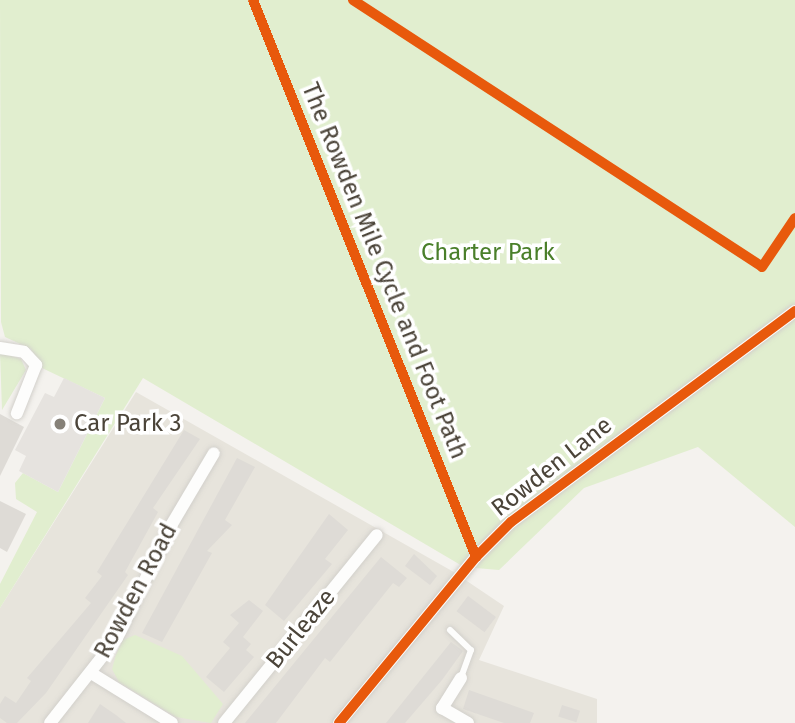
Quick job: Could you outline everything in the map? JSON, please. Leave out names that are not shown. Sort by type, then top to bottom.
[{"type":"street","name":"Rowden Lane","points":[[339,723],[476,557],[511,522],[795,311]]},
{"type":"street","points":[[0,348],[24,352],[36,365],[17,413]]},
{"type":"street","name":"Rowden Road","points":[[50,723],[92,673],[121,631],[172,524],[214,453]]},
{"type":"street","name":"Burleaze","points":[[225,723],[377,535]]},
{"type":"street","points":[[92,673],[172,723]]},
{"type":"street","points":[[461,678],[442,708],[468,723]]},
{"type":"lane","points":[[450,630],[471,650],[461,678]]},
{"type":"shaded area","name":"Car Park 3","points":[[64,378],[105,398],[58,492],[19,471],[26,456],[15,450],[45,393],[54,397]]},
{"type":"shaded area","points":[[136,392],[452,571],[504,606],[479,660],[597,699],[597,723],[0,723],[0,608]]},
{"type":"green space","name":"Charter Park","points":[[0,0],[795,0],[795,527],[698,447],[584,488],[499,570],[464,567],[143,378],[0,608],[0,584],[37,512],[16,499],[15,483],[23,473],[58,492],[105,398],[42,368],[31,349],[5,337],[1,322]]},
{"type":"green space","points":[[0,352],[21,359],[26,370],[2,410]]},
{"type":"green space","points":[[135,635],[182,656],[223,704],[211,723],[176,717],[119,682],[112,669],[116,655],[123,640]]},
{"type":"building","points":[[0,414],[24,427],[0,476]]},
{"type":"building","points":[[184,430],[200,439],[153,508],[158,512],[125,572],[128,575],[46,693],[17,723],[7,723],[0,718],[0,704],[5,696],[16,703],[31,681],[27,678],[91,603],[85,598],[102,576],[97,572]]},
{"type":"building","points":[[237,458],[255,467],[225,520],[232,525],[207,551],[212,553],[162,642],[142,633]]},
{"type":"building","points":[[0,501],[26,514],[7,552],[0,548]]},
{"type":"building","points":[[329,514],[348,530],[325,559],[332,564],[284,621],[265,605]]},
{"type":"building","points":[[414,554],[437,576],[430,585],[405,566]]},
{"type":"building","points":[[381,557],[407,578],[399,587],[393,583],[330,662],[325,658],[276,723],[245,723]]},
{"type":"building","points":[[468,596],[496,617],[485,632],[457,611]]},
{"type":"building","points":[[249,600],[263,611],[243,637],[251,644],[246,650],[254,657],[224,692],[206,677],[230,648],[223,642],[239,623],[230,615]]},
{"type":"building","points":[[451,642],[463,651],[442,680],[405,723],[386,723]]},
{"type":"building","points":[[469,690],[534,713],[530,723],[504,723],[463,709]]},
{"type":"building","points":[[100,704],[116,715],[126,723],[88,723]]},
{"type":"building","points":[[562,705],[580,711],[576,722],[558,716]]},
{"type":"cycle path","name":"The Rowden Mile Cycle and Foot Path","points":[[253,0],[476,557]]},
{"type":"cycle path","points":[[353,0],[762,267],[795,218]]},
{"type":"cycle path","points":[[339,723],[476,557],[511,522],[795,311]]},
{"type":"place","name":"Car Park 3","points":[[60,424]]}]
